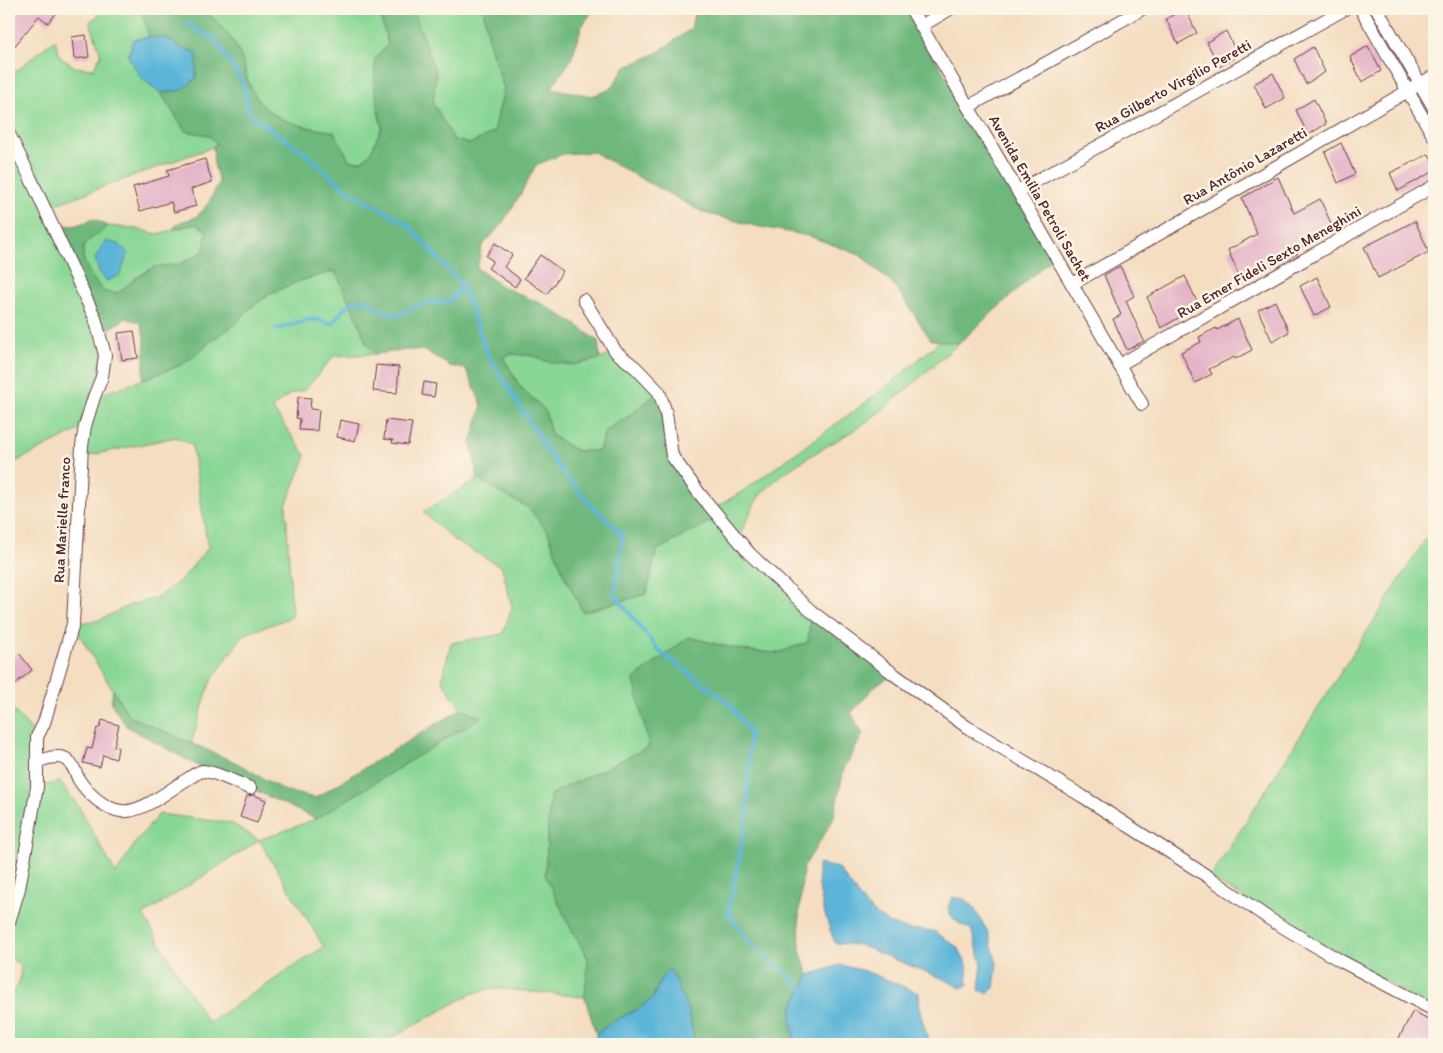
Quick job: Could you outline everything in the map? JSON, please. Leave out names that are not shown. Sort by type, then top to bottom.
[{"type":"street","name":"Avenida Emília Petroli Sachet","points":[[911,9],[1142,404]]},
{"type":"street","points":[[921,26],[950,9]]},
{"type":"street","points":[[968,107],[1142,9]]},
{"type":"street","name":"Rua Gilberto Virgílio Peretti","points":[[1018,192],[1345,9]]},
{"type":"street","points":[[1361,9],[1434,137]]},
{"type":"street","points":[[1378,9],[1434,108]]},
{"type":"street","name":"Rua Antônio Lazaretti","points":[[1072,284],[1434,76]]},
{"type":"street","name":"Rua Marielle franco","points":[[9,134],[95,318],[105,355],[102,377],[85,426],[82,446],[73,624],[44,723],[37,737],[37,787],[20,888],[9,922]]},
{"type":"street","name":"Rua Emer Fideli Sexto Meneghini","points":[[1119,365],[1434,186]]},
{"type":"street","points":[[584,300],[616,352],[636,368],[659,392],[666,413],[672,456],[699,494],[750,554],[811,611],[967,727],[1082,796],[1210,878],[1279,925],[1341,961],[1434,1010]]},
{"type":"street","points":[[38,761],[52,757],[65,758],[72,764],[80,781],[92,794],[106,807],[122,812],[145,807],[201,771],[209,772],[250,788]]},
{"type":"green space","points":[[109,9],[139,9],[149,37],[133,40],[141,78],[161,93],[185,131],[208,135],[218,145],[45,208],[105,355],[94,397],[179,366],[233,326],[249,309],[271,293],[299,281],[335,271],[357,318],[367,345],[376,354],[334,356],[305,390],[290,394],[272,408],[306,456],[286,505],[292,617],[243,635],[210,683],[191,744],[128,716],[73,624],[99,620],[128,606],[158,597],[181,580],[208,548],[192,445],[176,437],[82,457],[85,427],[9,465],[9,77],[55,39],[60,57],[75,67],[93,69],[101,55],[90,21]]},
{"type":"green space","points":[[139,9],[204,9],[223,28],[235,44],[252,90],[268,110],[298,125],[334,132],[350,161],[362,161],[371,152],[382,127],[374,87],[375,59],[388,44],[379,12],[380,9],[413,9],[436,74],[433,103],[454,140],[470,144],[494,132],[504,88],[491,49],[483,9],[594,9],[582,26],[571,60],[551,88],[592,96],[611,89],[624,68],[655,54],[691,29],[695,9],[906,9],[1053,257],[959,343],[931,340],[896,287],[860,255],[809,236],[756,226],[704,213],[593,152],[563,154],[536,165],[501,225],[482,246],[477,268],[501,286],[544,305],[578,326],[598,341],[600,359],[573,365],[548,362],[535,356],[512,354],[503,357],[520,387],[545,410],[551,435],[577,451],[599,451],[605,431],[627,417],[659,392],[672,456],[719,517],[657,550],[646,594],[583,612],[565,577],[548,532],[529,508],[478,479],[471,443],[482,405],[466,369],[450,366],[424,350],[376,354],[367,345],[357,318],[335,271],[299,281],[271,293],[249,309],[233,326],[213,339],[195,356],[179,366],[143,379],[145,341],[141,323],[126,318],[111,328],[97,328],[52,224],[74,226],[94,219],[108,226],[86,243],[83,249],[84,262],[104,292],[118,293],[136,278],[154,267],[180,264],[204,251],[207,231],[196,224],[173,229],[182,221],[197,216],[204,209],[219,182],[214,164],[213,146],[217,144],[208,135],[185,131],[161,93],[182,90],[179,47],[166,38],[149,37]]},
{"type":"green space","points":[[204,9],[380,9],[379,12],[388,44],[378,113],[382,126],[371,152],[362,161],[350,161],[334,132],[298,125],[268,110],[252,90],[235,44],[223,28]]},
{"type":"green space","points":[[413,9],[483,9],[491,49],[504,88],[494,132],[470,144],[454,140],[433,103],[436,74]]},
{"type":"green space","points":[[196,224],[207,232],[204,251],[180,264],[154,267],[136,278],[118,293],[104,292],[91,276],[84,262],[83,249],[86,243],[108,226],[136,229],[157,234]]},
{"type":"green space","points":[[940,341],[959,343],[869,420],[800,462],[774,482],[762,493],[756,502],[738,540],[811,611],[808,642],[778,653],[749,651],[689,637],[634,679],[649,747],[550,795],[545,875],[588,959],[585,997],[493,988],[471,994],[380,1044],[9,1044],[9,997],[19,983],[21,966],[9,957],[9,705],[37,737],[37,787],[60,782],[79,807],[116,874],[136,842],[159,814],[231,823],[259,840],[316,819],[481,717],[461,709],[442,680],[451,643],[503,634],[512,607],[502,567],[455,541],[423,512],[478,479],[529,508],[548,532],[565,577],[583,612],[646,594],[657,550],[718,517],[712,510],[746,489],[897,378]],"holes":[[[259,840],[324,947],[208,1023],[143,915]]]},
{"type":"green space","points":[[616,352],[659,392],[627,417],[605,431],[599,451],[577,451],[551,435],[545,410],[520,386],[503,357],[512,354],[535,356],[548,362],[600,359]]},
{"type":"green space","points":[[1434,526],[1434,1010],[1210,878]]},
{"type":"green space","points":[[811,611],[895,675],[877,684],[851,713],[863,734],[844,769],[833,820],[803,868],[799,916],[800,951],[809,975],[793,1006],[791,1022],[795,1044],[695,1044],[688,1010],[661,978],[653,998],[638,1009],[612,1022],[596,1034],[585,997],[588,958],[570,927],[545,875],[550,795],[649,747],[634,679],[689,637],[749,651],[778,653],[808,642]]},
{"type":"green space","points":[[113,690],[129,716],[237,763],[285,791],[315,798],[461,709],[481,717],[316,819],[250,788],[209,772],[126,726],[111,703]]},
{"type":"water","points":[[149,37],[166,38],[179,47],[197,53],[196,78],[182,90],[161,93],[141,78],[128,56],[133,40]]},
{"type":"water","points":[[105,241],[119,244],[128,253],[120,275],[107,281],[100,273],[95,259]]},
{"type":"water","points":[[818,864],[838,868],[866,906],[886,922],[906,929],[934,931],[957,947],[967,964],[968,985],[960,988],[946,980],[859,945],[835,943],[822,904]]},
{"type":"water","points":[[953,897],[964,899],[972,905],[988,932],[997,964],[994,988],[987,993],[979,990],[982,964],[971,929],[956,921],[949,911],[948,907]]},
{"type":"water","points":[[840,965],[865,971],[919,993],[920,1012],[928,1040],[926,1044],[795,1044],[791,1022],[793,1006],[809,975]]},
{"type":"water","points":[[670,969],[688,1010],[695,1044],[595,1044],[596,1034],[612,1022],[638,1009],[653,998],[661,978]]},
{"type":"building","points":[[9,9],[60,9],[48,23],[39,16],[9,53]]},
{"type":"building","points":[[1185,9],[1197,33],[1178,44],[1166,19]]},
{"type":"building","points":[[1226,31],[1238,56],[1219,67],[1207,42]]},
{"type":"building","points":[[86,35],[89,57],[74,59],[72,37]]},
{"type":"building","points":[[1368,46],[1381,71],[1362,82],[1350,57]]},
{"type":"building","points":[[1313,47],[1325,72],[1306,84],[1294,59]]},
{"type":"building","points":[[1273,73],[1285,98],[1266,109],[1254,84]]},
{"type":"building","points":[[1314,99],[1326,124],[1308,135],[1296,110]]},
{"type":"building","points":[[1341,143],[1355,174],[1338,183],[1325,152]]},
{"type":"building","points":[[1429,154],[1434,165],[1434,171],[1398,191],[1390,173]]},
{"type":"building","points":[[205,159],[212,182],[191,189],[196,206],[174,212],[171,202],[140,211],[133,187],[169,176],[167,170]]},
{"type":"building","points":[[1278,177],[1294,213],[1320,199],[1334,230],[1296,250],[1298,253],[1241,280],[1228,250],[1257,234],[1242,198]]},
{"type":"building","points":[[1415,221],[1429,252],[1378,278],[1364,247]]},
{"type":"building","points":[[495,243],[512,255],[504,267],[520,279],[515,287],[488,268],[493,261],[486,256]]},
{"type":"building","points":[[540,255],[563,271],[547,294],[524,278]]},
{"type":"building","points":[[1120,266],[1134,296],[1126,301],[1144,341],[1127,350],[1113,319],[1121,315],[1104,275]]},
{"type":"building","points":[[1185,276],[1199,306],[1161,328],[1147,297]]},
{"type":"building","points":[[1317,277],[1331,307],[1314,316],[1300,286]]},
{"type":"building","points":[[1275,301],[1289,332],[1272,341],[1258,310]]},
{"type":"building","points":[[1238,319],[1252,350],[1209,369],[1212,374],[1195,383],[1181,352],[1201,342],[1199,337]]},
{"type":"building","points":[[134,331],[138,358],[122,360],[118,333]]},
{"type":"building","points":[[376,365],[399,367],[397,393],[373,391]]},
{"type":"building","points":[[424,382],[436,384],[434,397],[422,395]]},
{"type":"building","points":[[298,397],[311,398],[310,409],[319,410],[317,431],[299,430],[300,419],[296,418]]},
{"type":"building","points":[[340,420],[359,424],[355,441],[337,437]]},
{"type":"building","points":[[386,420],[412,423],[408,445],[392,443],[393,440],[384,439]]},
{"type":"building","points":[[19,653],[32,670],[14,685],[9,678],[9,661]]},
{"type":"building","points":[[102,720],[119,725],[114,746],[118,747],[116,759],[103,755],[100,767],[83,763],[87,748],[92,749],[97,728],[100,728]]},
{"type":"building","points":[[254,795],[266,800],[257,823],[240,817],[247,796]]},
{"type":"building","points":[[1413,1011],[1434,1022],[1434,1044],[1411,1044],[1399,1038]]},
{"type":"waterway","points":[[187,24],[215,39],[243,83],[250,115],[304,152],[348,191],[406,223],[462,285],[488,355],[556,464],[590,504],[623,535],[615,595],[659,651],[728,702],[750,733],[747,814],[728,914],[756,950],[784,971],[805,992]]},
{"type":"waterway","points":[[276,329],[313,319],[332,324],[347,305],[361,299],[395,316],[427,302],[451,301],[462,285]]}]
